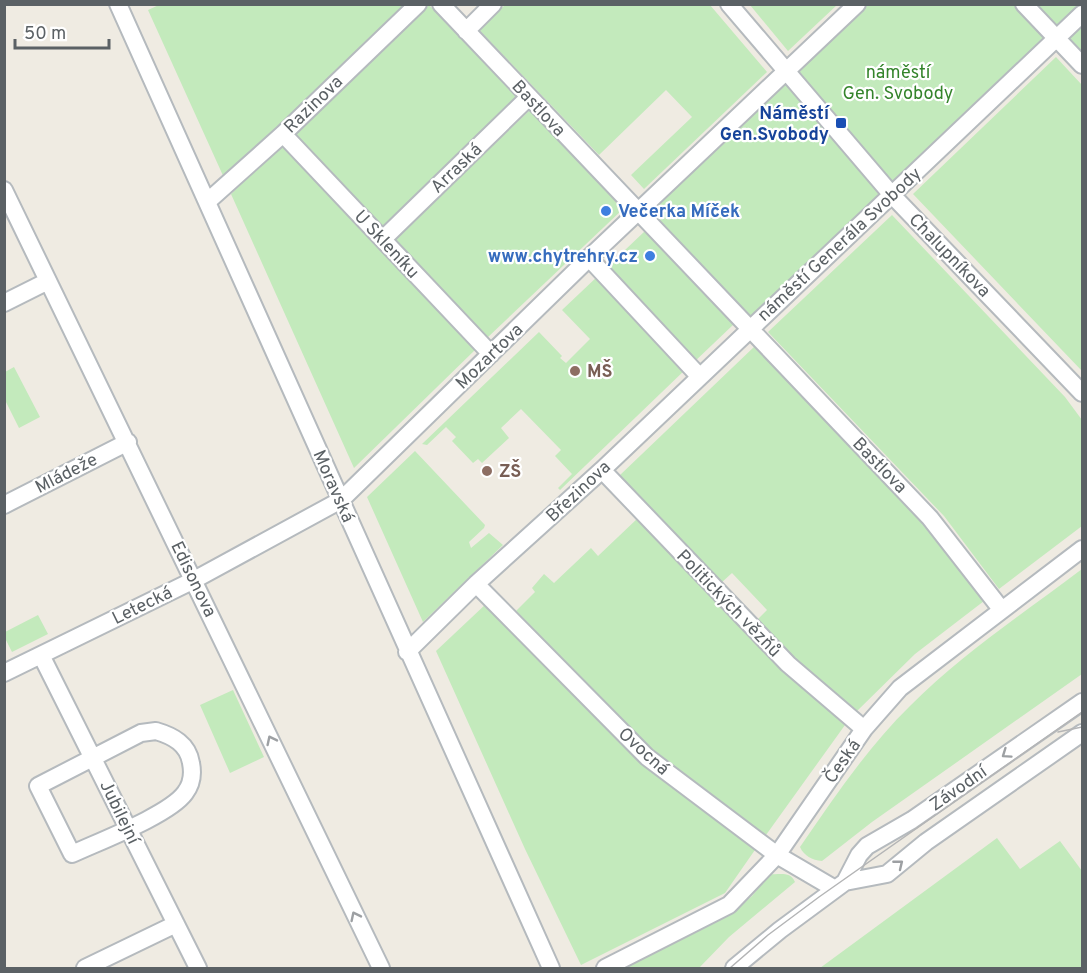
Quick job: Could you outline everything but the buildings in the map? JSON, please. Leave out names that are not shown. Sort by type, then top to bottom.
[{"type":"street","name":"Moravská","points":[[118,4],[550,969]]},
{"type":"street","name":"Razinova","points":[[207,202],[283,134],[418,4]]},
{"type":"street","name":"Bastlova","points":[[441,4],[637,212]]},
{"type":"street","points":[[466,31],[493,4]]},
{"type":"street","name":"Chalupníkova","points":[[729,4],[785,73],[892,195],[1083,393]]},
{"type":"street","points":[[637,212],[857,4]]},
{"type":"street","points":[[1024,4],[1083,65]]},
{"type":"street","name":"náměstí Generála Svobody","points":[[637,212],[749,329],[1083,14]]},
{"type":"street","name":"Arraská","points":[[383,240],[529,97]]},
{"type":"street","name":"U Skleníku","points":[[283,134],[491,354]]},
{"type":"street","name":"Edisonova","points":[[4,190],[194,580],[375,967]]},
{"type":"street","name":"Mozartova","points":[[341,500],[637,212]]},
{"type":"street","points":[[589,258],[700,377]]},
{"type":"street","points":[[4,303],[48,280]]},
{"type":"street","name":"Bastlova","points":[[749,329],[930,518],[1001,609]]},
{"type":"street","name":"Březinova","points":[[407,652],[476,584],[602,470],[749,329]]},
{"type":"street","name":"Mládeže","points":[[4,505],[128,442]]},
{"type":"street","name":"Politických vězňů","points":[[602,470],[788,664],[864,729]]},
{"type":"street","name":"Letecká","points":[[5,672],[194,580],[341,500]]},
{"type":"street","name":"Česká","points":[[605,969],[729,905],[777,855],[864,729],[900,688],[1001,609],[1083,549]]},
{"type":"street","name":"Ovocná","points":[[476,584],[647,757],[777,855],[840,886]]},
{"type":"street","name":"Jubilejní","points":[[41,655],[198,969]]},
{"type":"street","name":"Závodní","points":[[840,886],[867,846],[912,820],[1083,702]]},
{"type":"street","points":[[1054,721],[1083,713]]},
{"type":"street","points":[[156,731],[172,736],[184,746],[193,775],[187,792],[173,806],[72,854],[38,786],[93,757],[141,733],[156,731]]},
{"type":"street","name":"Závodní","points":[[734,969],[780,930],[840,886],[886,874],[926,842],[1083,733]]},
{"type":"street","points":[[1057,750],[1083,743]]},
{"type":"street","points":[[85,969],[176,924]]},
{"type":"green space","points":[[161,4],[407,5],[225,180],[148,10]]},
{"type":"green space","points":[[506,4],[710,5],[767,72],[644,189],[631,175],[692,117],[666,90],[599,155],[479,30]]},
{"type":"green space","points":[[429,5],[519,99],[383,229],[293,135]]},
{"type":"green space","points":[[750,5],[837,5],[788,51]]},
{"type":"green space","name":"náměstí Gen. Svobody","points":[[857,5],[1024,5],[1058,39],[749,329],[637,212]]},
{"type":"green space","points":[[1037,5],[1082,5],[1082,52]]},
{"type":"green space","points":[[1056,57],[1082,85],[1082,371],[913,194]]},
{"type":"green space","points":[[530,110],[623,209],[487,338],[394,240]]},
{"type":"green space","points":[[282,145],[476,349],[354,468],[231,194]]},
{"type":"green space","points":[[892,215],[1065,397],[1082,420],[1082,526],[999,589],[944,516],[768,332]]},
{"type":"green space","points":[[645,231],[734,324],[692,364],[604,270]]},
{"type":"green space","points":[[599,275],[687,368],[560,490],[558,488],[572,474],[555,456],[561,450],[521,409],[501,428],[509,438],[482,463],[478,459],[473,463],[452,441],[456,437],[446,427],[427,445],[422,444],[539,332],[566,363],[590,339],[562,310]]},
{"type":"green space","points":[[755,346],[928,527],[984,601],[915,654],[855,713],[800,665],[757,620],[767,610],[732,573],[721,583],[619,476]]},
{"type":"green space","points":[[14,367],[40,417],[19,428],[5,400],[5,372]]},
{"type":"green space","points":[[415,451],[485,525],[469,542],[471,548],[489,533],[503,545],[423,622],[367,497]]},
{"type":"green space","points":[[638,518],[792,678],[845,725],[766,835],[663,762],[516,611],[535,592],[532,588],[544,574],[554,583],[591,548],[598,556]]},
{"type":"green space","points":[[1082,569],[1082,674],[872,822],[822,861],[806,855],[800,847],[865,756],[894,722],[972,651]]},
{"type":"green space","points":[[487,603],[647,768],[757,847],[725,893],[581,965],[525,849],[436,651]]},
{"type":"green space","points":[[38,615],[48,634],[12,652],[5,638],[5,632]]},
{"type":"green space","points":[[233,690],[264,757],[230,773],[200,705]]},
{"type":"green space","points":[[997,838],[1020,869],[1060,841],[1082,871],[1082,968],[820,968]]},
{"type":"green space","points":[[770,874],[788,875],[795,882],[729,937],[699,968],[625,968],[733,912],[752,896]]},
{"type":"tram line","points":[[730,968],[768,935],[819,897],[1082,712]]},
{"type":"tram line","points":[[1058,732],[1082,727]]},
{"type":"place","name":"Náměstí Gen.Svobody","points":[[841,123]]},
{"type":"place","name":"Večerka Míček","points":[[606,211]]},
{"type":"place","name":"www.chytrehry.cz","points":[[650,256]]},
{"type":"place","name":"MŠ","points":[[575,371]]},
{"type":"place","name":"ZŠ","points":[[487,471]]}]
